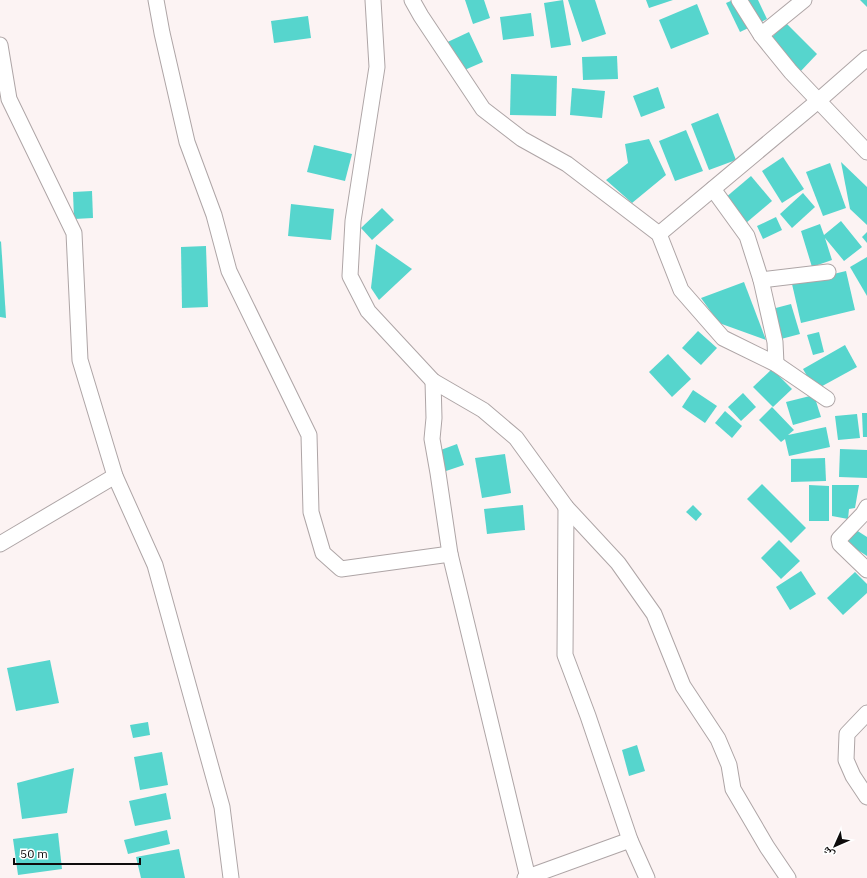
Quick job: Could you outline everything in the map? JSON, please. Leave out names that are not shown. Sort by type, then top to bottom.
[{"type":"street","points":[[156,0],[187,142],[214,215],[229,271],[310,435],[311,512],[323,552],[341,569],[450,554]]},
{"type":"street","points":[[373,0],[378,68],[353,221],[350,276],[368,311],[433,381],[483,410],[516,438],[566,507],[618,563],[654,614],[683,686],[718,739],[729,765],[733,789],[767,847],[788,878]]},
{"type":"street","points":[[412,0],[483,109],[522,139],[567,164],[659,234],[681,290],[723,338],[776,364],[827,399]]},
{"type":"street","points":[[739,0],[762,35],[791,72],[867,152]]},
{"type":"street","points":[[762,35],[804,0]]},
{"type":"street","points":[[0,45],[5,101],[74,233],[80,360],[115,476],[155,565],[222,807],[231,878]]},
{"type":"street","points":[[659,234],[867,58]]},
{"type":"street","points":[[713,189],[747,236],[761,280],[775,342],[776,364]]},
{"type":"street","points":[[761,280],[828,272]]},
{"type":"street","points":[[433,381],[434,418],[432,440],[450,554],[527,878],[630,840]]},
{"type":"street","points":[[0,544],[115,476]]},
{"type":"street","points":[[566,507],[565,655],[588,716],[630,840],[647,878]]},
{"type":"street","points":[[867,507],[863,514],[839,539],[842,548],[867,570]]},
{"type":"street","points":[[867,713],[847,734],[846,760],[853,776],[867,797]]},
{"type":"building","points":[[465,0],[484,0],[490,18],[473,24]]},
{"type":"building","points":[[563,0],[571,45],[551,48],[544,3]]},
{"type":"building","points":[[568,0],[595,0],[606,34],[582,42]]},
{"type":"building","points":[[646,0],[673,0],[649,8]]},
{"type":"building","points":[[733,0],[758,0],[767,19],[740,32],[726,3]]},
{"type":"building","points":[[860,0],[867,0],[867,7]]},
{"type":"building","points":[[697,4],[709,34],[671,49],[659,20]]},
{"type":"building","points":[[531,13],[534,36],[503,40],[500,17]]},
{"type":"building","points":[[308,16],[311,38],[274,43],[271,21]]},
{"type":"building","points":[[786,23],[817,54],[799,73],[768,41]]},
{"type":"building","points":[[469,32],[483,62],[453,75],[439,46]]},
{"type":"building","points":[[617,56],[618,79],[583,80],[582,57]]},
{"type":"building","points":[[511,74],[557,76],[556,116],[510,115]]},
{"type":"building","points":[[658,87],[665,108],[641,117],[633,96]]},
{"type":"building","points":[[572,88],[605,91],[602,118],[570,115]]},
{"type":"building","points":[[718,113],[736,160],[709,170],[691,124]]},
{"type":"building","points":[[686,130],[703,171],[675,181],[659,141]]},
{"type":"building","points":[[649,139],[666,175],[632,203],[606,180],[628,163],[625,144]]},
{"type":"building","points":[[314,145],[352,154],[345,181],[307,172]]},
{"type":"building","points":[[783,157],[804,189],[782,203],[762,171]]},
{"type":"building","points":[[841,162],[867,187],[867,225],[850,209]]},
{"type":"building","points":[[830,163],[846,208],[823,216],[806,172]]},
{"type":"building","points":[[751,176],[772,201],[746,223],[725,198]]},
{"type":"building","points":[[92,191],[93,218],[74,219],[73,192]]},
{"type":"building","points":[[803,193],[815,207],[792,228],[780,214]]},
{"type":"building","points":[[291,204],[334,209],[331,240],[288,236]]},
{"type":"building","points":[[382,208],[394,220],[372,240],[361,228]]},
{"type":"building","points":[[776,217],[782,230],[763,239],[757,226]]},
{"type":"building","points":[[841,221],[862,247],[844,261],[825,238],[832,260],[812,267],[801,231],[820,224],[824,235]]},
{"type":"building","points":[[867,232],[867,243],[862,237]]},
{"type":"building","points":[[1,241],[6,318],[0,317]]},
{"type":"building","points":[[376,244],[412,269],[379,300],[371,288]]},
{"type":"building","points":[[206,246],[208,307],[182,308],[181,247]]},
{"type":"building","points":[[867,257],[867,296],[850,267]]},
{"type":"building","points":[[846,271],[855,310],[801,323],[792,284]]},
{"type":"building","points":[[744,282],[766,340],[719,323],[701,298]]},
{"type":"building","points":[[791,304],[800,334],[781,339],[772,309]]},
{"type":"building","points":[[698,331],[717,348],[701,365],[682,348]]},
{"type":"building","points":[[819,332],[824,352],[813,355],[807,335]]},
{"type":"building","points":[[845,345],[857,367],[815,390],[803,369]]},
{"type":"building","points":[[668,354],[691,379],[672,397],[649,372]]},
{"type":"building","points":[[772,369],[792,389],[773,407],[753,387]]},
{"type":"building","points":[[693,390],[717,406],[705,423],[682,407]]},
{"type":"building","points":[[743,393],[756,407],[741,421],[728,407]]},
{"type":"building","points":[[814,395],[821,417],[793,425],[786,402]]},
{"type":"building","points":[[772,407],[794,430],[788,435],[826,427],[830,447],[789,456],[785,439],[781,442],[759,420]]},
{"type":"building","points":[[725,411],[742,426],[732,438],[715,423]]},
{"type":"building","points":[[862,413],[867,413],[867,437],[863,437]]},
{"type":"building","points":[[857,414],[860,438],[838,440],[835,416]]},
{"type":"building","points":[[457,444],[464,465],[443,472],[438,451]]},
{"type":"building","points":[[840,449],[867,450],[867,478],[839,477]]},
{"type":"building","points":[[505,454],[511,493],[482,498],[475,458]]},
{"type":"building","points":[[825,458],[826,481],[791,482],[791,459]]},
{"type":"building","points":[[762,484],[806,528],[791,543],[747,499]]},
{"type":"building","points":[[809,485],[829,486],[829,521],[809,521]]},
{"type":"building","points":[[832,485],[859,485],[855,508],[849,509],[848,519],[832,516]]},
{"type":"building","points":[[523,505],[525,530],[487,534],[484,509]]},
{"type":"building","points":[[693,505],[702,514],[696,521],[686,512]]},
{"type":"building","points":[[853,528],[867,537],[867,556],[845,542]]},
{"type":"building","points":[[779,540],[800,561],[781,579],[761,558]]},
{"type":"building","points":[[801,571],[816,594],[790,610],[776,587]]},
{"type":"building","points":[[855,572],[867,584],[867,593],[843,615],[827,598]]},
{"type":"building","points":[[50,660],[59,703],[16,711],[7,668]]},
{"type":"building","points":[[148,722],[150,735],[133,738],[130,725]]},
{"type":"building","points":[[637,745],[645,771],[629,776],[622,750]]},
{"type":"building","points":[[162,752],[168,785],[140,790],[134,757]]},
{"type":"building","points":[[74,768],[67,813],[22,819],[17,783]]},
{"type":"building","points":[[166,793],[171,819],[135,826],[129,801]]},
{"type":"building","points":[[167,830],[170,844],[128,854],[124,840]]},
{"type":"building","points":[[58,833],[62,869],[18,875],[13,839]]},
{"type":"building","points":[[179,849],[185,878],[141,878],[136,857]]}]
